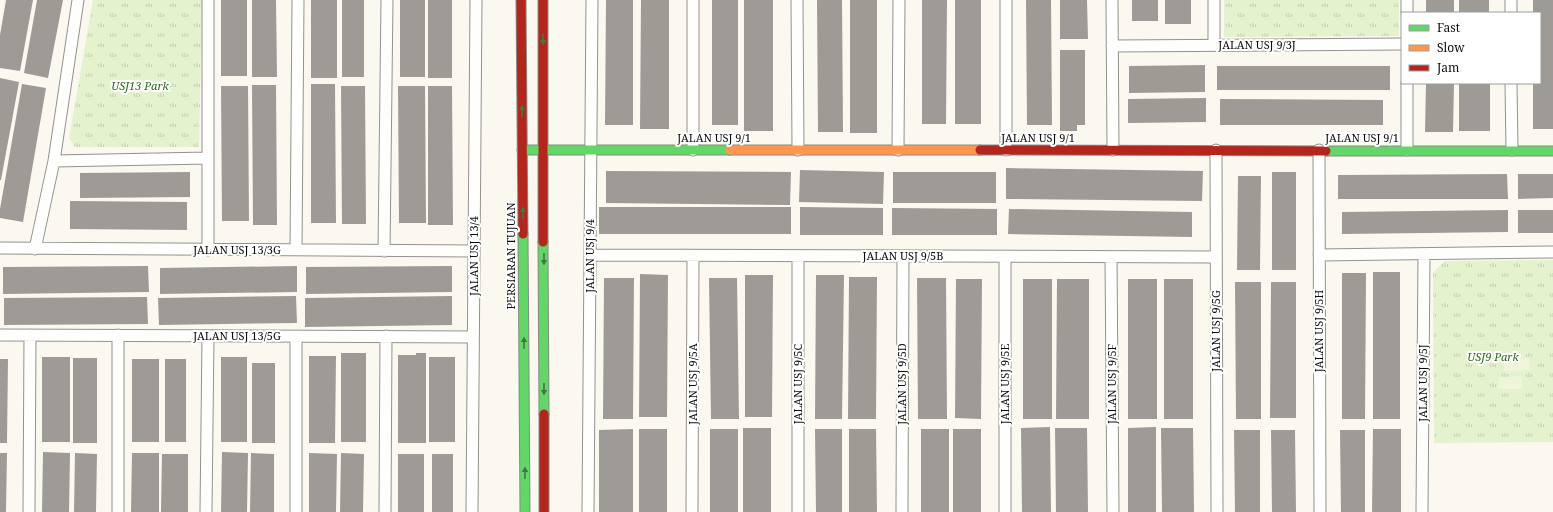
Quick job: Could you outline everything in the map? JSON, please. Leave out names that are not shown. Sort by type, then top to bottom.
[{"type":"street","points":[[35,249],[54,161],[78,0]]},
{"type":"street","points":[[208,0],[208,250]]},
{"type":"street","points":[[296,250],[298,0]]},
{"type":"street","points":[[384,251],[387,0]]},
{"type":"street","name":"JALAN USJ 13/4","points":[[472,512],[476,0]]},
{"type":"street","name":"PERSIARAN TUJUAN","points":[[521,0],[525,512]]},
{"type":"street","points":[[543,0],[544,512]]},
{"type":"street","name":"JALAN USJ 9/4","points":[[588,512],[592,0]]},
{"type":"street","points":[[693,0],[693,150]]},
{"type":"street","points":[[798,0],[798,150]]},
{"type":"street","points":[[898,150],[899,0]]},
{"type":"street","points":[[1006,0],[1006,150]]},
{"type":"street","points":[[1112,0],[1113,150]]},
{"type":"street","points":[[1214,0],[1214,45]]},
{"type":"street","points":[[1407,0],[1407,12]]},
{"type":"street","points":[[1511,0],[1511,12]]},
{"type":"street","name":"JALAN USJ 9/3J","points":[[1112,46],[1401,44]]},
{"type":"street","points":[[1407,84],[1407,150]]},
{"type":"street","points":[[1511,84],[1512,150]]},
{"type":"street","name":"JALAN USJ 9/1","points":[[522,150],[1553,151]]},
{"type":"street","name":"JALAN USJ 9/5G","points":[[1216,150],[1217,512]]},
{"type":"street","name":"JALAN USJ 9/5H","points":[[1319,150],[1320,512]]},
{"type":"street","points":[[54,161],[208,158]]},
{"type":"street","name":"JALAN USJ 13/3G","points":[[0,248],[474,251]]},
{"type":"street","points":[[1319,255],[1553,252]]},
{"type":"street","name":"JALAN USJ 9/5J","points":[[1422,512],[1424,254]]},
{"type":"street","name":"JALAN USJ 9/5B","points":[[590,255],[1216,257]]},
{"type":"street","name":"JALAN USJ 9/5A","points":[[692,512],[693,256]]},
{"type":"street","name":"JALAN USJ 9/5C","points":[[798,256],[798,512]]},
{"type":"street","name":"JALAN USJ 9/5D","points":[[902,512],[903,256]]},
{"type":"street","name":"JALAN USJ 9/5E","points":[[1005,256],[1006,512]]},
{"type":"street","name":"JALAN USJ 9/5F","points":[[1111,257],[1113,512]]},
{"type":"street","name":"JALAN USJ 13/5G","points":[[0,335],[473,337]]},
{"type":"street","points":[[29,512],[30,335]]},
{"type":"street","points":[[118,335],[118,512]]},
{"type":"street","points":[[206,512],[208,336]]},
{"type":"street","points":[[296,336],[296,512]]},
{"type":"street","points":[[385,512],[386,336]]},
{"type":"green space","name":"USJ13 Park","points":[[93,0],[202,0],[199,147],[75,147],[69,138]]},
{"type":"green space","points":[[1224,0],[1399,0],[1399,36],[1224,37]]},
{"type":"green space","name":"USJ9 Park","points":[[1553,260],[1553,442],[1434,443],[1433,273],[1444,261]]},
{"type":"green space","points":[[1504,358],[1529,358],[1530,370],[1504,371]]},
{"type":"green space","points":[[1522,376],[1522,389],[1498,389],[1498,377]]},
{"type":"building","points":[[6,0],[33,0],[20,71],[0,68],[0,35]]},
{"type":"building","points":[[37,0],[63,0],[48,78],[24,73]]},
{"type":"building","points":[[221,0],[247,0],[247,76],[221,76]]},
{"type":"building","points":[[252,0],[276,0],[277,77],[252,77]]},
{"type":"building","points":[[311,0],[337,0],[337,78],[311,78]]},
{"type":"building","points":[[342,0],[364,0],[364,77],[342,77]]},
{"type":"building","points":[[400,0],[425,0],[425,77],[400,77]]},
{"type":"building","points":[[428,0],[452,0],[452,78],[428,78]]},
{"type":"building","points":[[606,0],[633,0],[633,125],[605,125]]},
{"type":"building","points":[[641,0],[669,0],[669,129],[640,129]]},
{"type":"building","points":[[712,0],[738,0],[738,125],[712,125]]},
{"type":"building","points":[[744,0],[773,0],[773,131],[744,131]]},
{"type":"building","points":[[817,0],[842,0],[843,132],[818,132]]},
{"type":"building","points":[[850,0],[877,0],[877,133],[850,133]]},
{"type":"building","points":[[922,0],[947,0],[946,124],[922,124]]},
{"type":"building","points":[[955,0],[981,0],[981,124],[955,124]]},
{"type":"building","points":[[1026,0],[1051,0],[1052,125],[1027,125]]},
{"type":"building","points":[[1060,0],[1087,0],[1088,39],[1060,39]]},
{"type":"building","points":[[1132,0],[1158,0],[1158,21],[1132,21]]},
{"type":"building","points":[[1165,0],[1191,0],[1191,24],[1165,24]]},
{"type":"building","points":[[1426,0],[1454,0],[1454,12],[1426,12]]},
{"type":"building","points":[[1459,0],[1489,0],[1489,12],[1459,12]]},
{"type":"building","points":[[1533,0],[1553,0],[1553,129],[1533,129],[1533,84],[1541,84],[1541,12],[1533,12]]},
{"type":"building","points":[[1060,50],[1085,50],[1085,125],[1077,125],[1077,131],[1060,131]]},
{"type":"building","points":[[1205,65],[1205,92],[1129,93],[1129,66]]},
{"type":"building","points":[[1217,66],[1390,66],[1390,90],[1217,90]]},
{"type":"building","points":[[0,78],[19,82],[1,180],[0,180]]},
{"type":"building","points":[[22,84],[46,88],[23,222],[0,218],[0,209]]},
{"type":"building","points":[[311,84],[335,84],[336,223],[311,223]]},
{"type":"building","points":[[1426,84],[1454,84],[1453,132],[1425,132]]},
{"type":"building","points":[[1459,84],[1490,84],[1490,131],[1459,131]]},
{"type":"building","points":[[252,85],[276,85],[277,225],[253,225]]},
{"type":"building","points":[[221,86],[248,86],[249,221],[222,221]]},
{"type":"building","points":[[341,86],[365,86],[366,224],[342,224]]},
{"type":"building","points":[[398,86],[425,86],[426,223],[399,223]]},
{"type":"building","points":[[428,86],[452,86],[453,225],[428,225]]},
{"type":"building","points":[[1206,98],[1206,122],[1128,123],[1128,99]]},
{"type":"building","points":[[1220,99],[1383,100],[1383,125],[1220,125]]},
{"type":"building","points":[[1006,168],[1203,171],[1202,201],[1006,199]]},
{"type":"building","points":[[800,170],[884,172],[883,204],[799,202]]},
{"type":"building","points":[[606,171],[791,172],[790,205],[606,203]]},
{"type":"building","points":[[190,172],[190,197],[80,198],[80,173]]},
{"type":"building","points":[[893,172],[996,172],[996,203],[893,203]]},
{"type":"building","points":[[1272,172],[1296,172],[1296,270],[1272,270]]},
{"type":"building","points":[[1507,174],[1508,199],[1338,199],[1338,175]]},
{"type":"building","points":[[1518,174],[1553,174],[1553,198],[1518,199]]},
{"type":"building","points":[[1238,176],[1261,176],[1260,270],[1237,270]]},
{"type":"building","points":[[70,201],[187,202],[187,230],[70,229]]},
{"type":"building","points":[[599,207],[791,207],[791,234],[599,234]]},
{"type":"building","points":[[800,207],[883,208],[883,235],[800,235]]},
{"type":"building","points":[[892,208],[997,209],[997,235],[892,235]]},
{"type":"building","points":[[1009,209],[1192,212],[1192,237],[1008,234]]},
{"type":"building","points":[[1508,210],[1508,232],[1342,234],[1342,212]]},
{"type":"building","points":[[1518,210],[1553,210],[1553,233],[1518,233]]},
{"type":"building","points":[[148,266],[149,292],[3,294],[3,267]]},
{"type":"building","points":[[297,266],[297,292],[160,294],[160,268]]},
{"type":"building","points":[[452,266],[452,292],[306,294],[306,267]]},
{"type":"building","points":[[1373,272],[1400,272],[1400,419],[1373,419]]},
{"type":"building","points":[[1342,273],[1366,273],[1365,419],[1342,419]]},
{"type":"building","points":[[640,274],[668,275],[667,417],[639,417]]},
{"type":"building","points":[[745,275],[773,275],[772,417],[745,417]]},
{"type":"building","points":[[816,275],[844,275],[842,419],[815,419]]},
{"type":"building","points":[[849,277],[877,277],[876,419],[848,419]]},
{"type":"building","points":[[604,278],[634,278],[633,419],[603,419]]},
{"type":"building","points":[[709,278],[737,278],[739,419],[711,419]]},
{"type":"building","points":[[917,278],[946,278],[947,419],[918,419]]},
{"type":"building","points":[[956,279],[982,279],[981,419],[955,418]]},
{"type":"building","points":[[1023,279],[1052,279],[1052,419],[1023,419]]},
{"type":"building","points":[[1057,279],[1089,279],[1089,419],[1056,419]]},
{"type":"building","points":[[1128,279],[1157,279],[1157,419],[1128,419]]},
{"type":"building","points":[[1164,279],[1193,279],[1193,419],[1164,419]]},
{"type":"building","points":[[1235,282],[1261,282],[1261,419],[1236,419]]},
{"type":"building","points":[[1271,282],[1296,282],[1296,418],[1270,418]]},
{"type":"building","points":[[296,296],[297,323],[159,325],[158,298]]},
{"type":"building","points":[[452,296],[452,325],[305,327],[305,298]]},
{"type":"building","points":[[147,297],[148,324],[4,325],[4,298]]},
{"type":"building","points":[[341,353],[366,353],[366,442],[341,442]]},
{"type":"building","points":[[416,353],[426,353],[426,443],[398,443],[398,355],[416,355]]},
{"type":"building","points":[[309,356],[336,356],[335,443],[309,443]]},
{"type":"building","points":[[42,357],[70,357],[70,442],[42,442]]},
{"type":"building","points":[[221,357],[247,357],[247,442],[221,442]]},
{"type":"building","points":[[429,357],[455,357],[455,442],[429,442]]},
{"type":"building","points":[[73,358],[97,358],[97,443],[73,443]]},
{"type":"building","points":[[0,359],[8,359],[7,443],[0,443]]},
{"type":"building","points":[[132,359],[159,359],[159,442],[132,442]]},
{"type":"building","points":[[165,359],[186,359],[186,442],[165,442]]},
{"type":"building","points":[[252,363],[275,363],[275,443],[252,443]]},
{"type":"building","points":[[1050,427],[1051,512],[1022,512],[1021,428]]},
{"type":"building","points":[[1156,427],[1156,512],[1128,512],[1128,428]]},
{"type":"building","points":[[743,428],[771,428],[771,512],[743,512]]},
{"type":"building","points":[[1055,428],[1087,428],[1088,512],[1056,512]]},
{"type":"building","points":[[1161,428],[1193,428],[1194,512],[1162,512]]},
{"type":"building","points":[[633,429],[633,512],[599,512],[599,430]]},
{"type":"building","points":[[639,429],[667,429],[667,512],[639,512]]},
{"type":"building","points":[[710,429],[738,429],[738,512],[710,512]]},
{"type":"building","points":[[815,429],[842,429],[842,512],[816,512]]},
{"type":"building","points":[[849,429],[876,429],[877,512],[849,512]]},
{"type":"building","points":[[921,429],[949,429],[949,512],[921,512]]},
{"type":"building","points":[[953,429],[981,429],[981,512],[953,512]]},
{"type":"building","points":[[1373,429],[1401,429],[1401,512],[1372,512]]},
{"type":"building","points":[[1234,430],[1260,430],[1260,512],[1235,512]]},
{"type":"building","points":[[1271,430],[1295,430],[1296,512],[1272,512]]},
{"type":"building","points":[[1340,430],[1365,430],[1365,512],[1341,512]]},
{"type":"building","points":[[43,452],[70,453],[69,512],[42,512]]},
{"type":"building","points":[[222,452],[248,453],[247,512],[221,512]]},
{"type":"building","points":[[0,453],[7,453],[6,512],[0,512]]},
{"type":"building","points":[[75,453],[97,454],[96,512],[74,512]]},
{"type":"building","points":[[132,453],[159,453],[159,512],[131,512]]},
{"type":"building","points":[[251,453],[274,454],[274,512],[250,512]]},
{"type":"building","points":[[309,453],[337,454],[336,512],[309,512]]},
{"type":"building","points":[[341,453],[364,454],[363,512],[340,512]]},
{"type":"building","points":[[162,454],[188,454],[188,512],[161,512]]},
{"type":"building","points":[[398,454],[424,454],[424,512],[398,512]]},
{"type":"building","points":[[432,454],[453,454],[453,512],[432,512]]},
{"type":"traffic: fast","points":[[522,150],[730,150]]},
{"type":"traffic: fast","points":[[1326,151],[1553,151]]},
{"type":"traffic: fast","points":[[523,234],[525,512]]},
{"type":"traffic: fast","points":[[543,242],[544,414]]},
{"type":"traffic: slow","points":[[730,150],[980,150]]},
{"type":"traffic: jam","points":[[521,0],[523,234]]},
{"type":"traffic: jam","points":[[543,0],[543,242]]},
{"type":"traffic: jam","points":[[980,150],[1326,151]]},
{"type":"traffic: jam","points":[[544,414],[544,512]]}]
